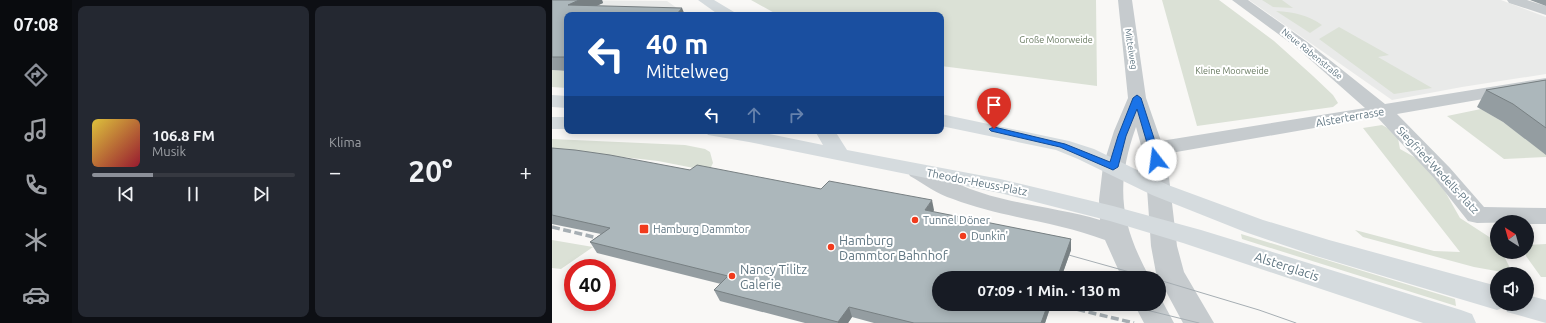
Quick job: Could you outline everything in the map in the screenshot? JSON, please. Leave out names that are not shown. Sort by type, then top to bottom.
[{"type":"main road","points":[[708,0],[725,12]]},
{"type":"main road","points":[[552,101],[564,102]]},
{"type":"main road","points":[[944,120],[980,126],[1062,146],[1086,154],[1160,190],[1206,209],[1290,238],[1490,296]]},
{"type":"main road","points":[[552,122],[564,123]]},
{"type":"main road","name":"Theodor-Heuss-Platz","points":[[735,134],[1028,192],[1115,225]]},
{"type":"main road","points":[[827,134],[840,155]]},
{"type":"main road","name":"Alsterglacis","points":[[1115,225],[1162,227],[1461,323]]},
{"type":"main road","points":[[1534,309],[1546,312]]},
{"type":"street","name":"Mittelweg","points":[[1125,0],[1137,98],[1154,149],[1160,190],[1164,246],[1170,272],[1199,323]]},
{"type":"street","name":"Neue Rabenstraße","points":[[1239,0],[1292,37],[1364,99],[1382,112]]},
{"type":"street","points":[[1514,0],[1546,12]]},
{"type":"street","name":"Alsterterrasse","points":[[1154,149],[1546,84]]},
{"type":"street","name":"Mittelweg","points":[[1115,225],[1111,200],[1113,167],[1122,136],[1137,98]]},
{"type":"street","name":"Siegfried-Wedells-Platz","points":[[1382,112],[1442,173],[1477,215],[1546,216]]},
{"type":"street","points":[[1115,225],[1133,271]]},
{"type":"street","points":[[1153,311],[1159,323]]},
{"type":"shaded area","points":[[552,0],[667,1],[683,12],[564,12],[564,68]]},
{"type":"shaded area","points":[[1249,0],[1501,0],[1546,17],[1546,74],[1392,100]]},
{"type":"green space","name":"Große Moorweide","points":[[751,0],[1096,0],[1097,86],[944,66],[944,12],[773,12]]},
{"type":"green space","name":"Kleine Moorweide","points":[[1162,0],[1219,0],[1274,41],[1333,95],[1338,103],[1333,107],[1197,126]]},
{"type":"green space","points":[[1262,0],[1282,0],[1293,8],[1273,7]]},
{"type":"green space","points":[[1276,11],[1300,15],[1322,25],[1310,33]]},
{"type":"green space","points":[[1339,27],[1389,55],[1378,57],[1432,88],[1394,94],[1319,39]]},
{"type":"green space","points":[[552,70],[564,71],[564,88],[552,87]]},
{"type":"green space","points":[[1481,109],[1503,122],[1546,154],[1546,157],[1504,159],[1447,116]]},
{"type":"green space","points":[[1382,125],[1397,133],[1400,149],[1425,163],[1443,188],[1460,218],[1490,237],[1490,259],[1506,259],[1510,267],[1490,267],[1490,270],[1474,267],[1363,237],[1355,230],[1434,251],[1460,252],[1363,128]]},
{"type":"green space","points":[[552,139],[685,145],[705,149],[710,152],[713,163],[709,171],[658,161],[552,149]]},
{"type":"green space","points":[[1241,234],[1455,299],[1456,306],[1242,239]]},
{"type":"green space","points":[[552,240],[593,247],[576,259],[564,259],[564,267],[561,269],[552,268]]},
{"type":"green space","points":[[1546,244],[1546,277],[1541,277],[1528,259],[1534,259],[1534,245]]},
{"type":"building","points":[[552,0],[579,0],[568,5],[682,8],[679,12],[564,12],[564,57],[552,57]]},
{"type":"building","points":[[1546,80],[1546,128],[1513,104],[1486,90]]},
{"type":"building","name":"Hamburg Dammtor Bahnhof","points":[[552,148],[610,155],[690,170],[697,165],[821,189],[829,181],[932,200],[925,210],[1071,239],[1060,271],[932,271],[932,311],[1045,311],[1041,323],[914,323],[849,307],[838,322],[714,290],[728,276],[590,242],[610,228],[552,215]]},
{"type":"tram line","points":[[1058,252],[1126,271]]},
{"type":"tram line","points":[[1166,282],[1259,310],[1296,323]]},
{"type":"tram line","points":[[1150,311],[1199,323]]},
{"type":"railway","points":[[552,227],[606,240]]},
{"type":"railway","points":[[1084,311],[1134,323]]},
{"type":"place","name":"Tunnel Döner","points":[[915,220]]},
{"type":"place","name":"Hamburg Dammtor","points":[[644,229]]},
{"type":"place","name":"Dunkin'","points":[[963,236]]},
{"type":"place","name":"Hamburg Dammtor Bahnhof","points":[[831,247]]},
{"type":"place","name":"Nancy Tilitz Galerie","points":[[732,276]]},
{"type":"route","points":[[994,129],[1062,146],[1086,154],[1113,167],[1122,136],[1137,98],[1154,149],[1156,160]]}]
